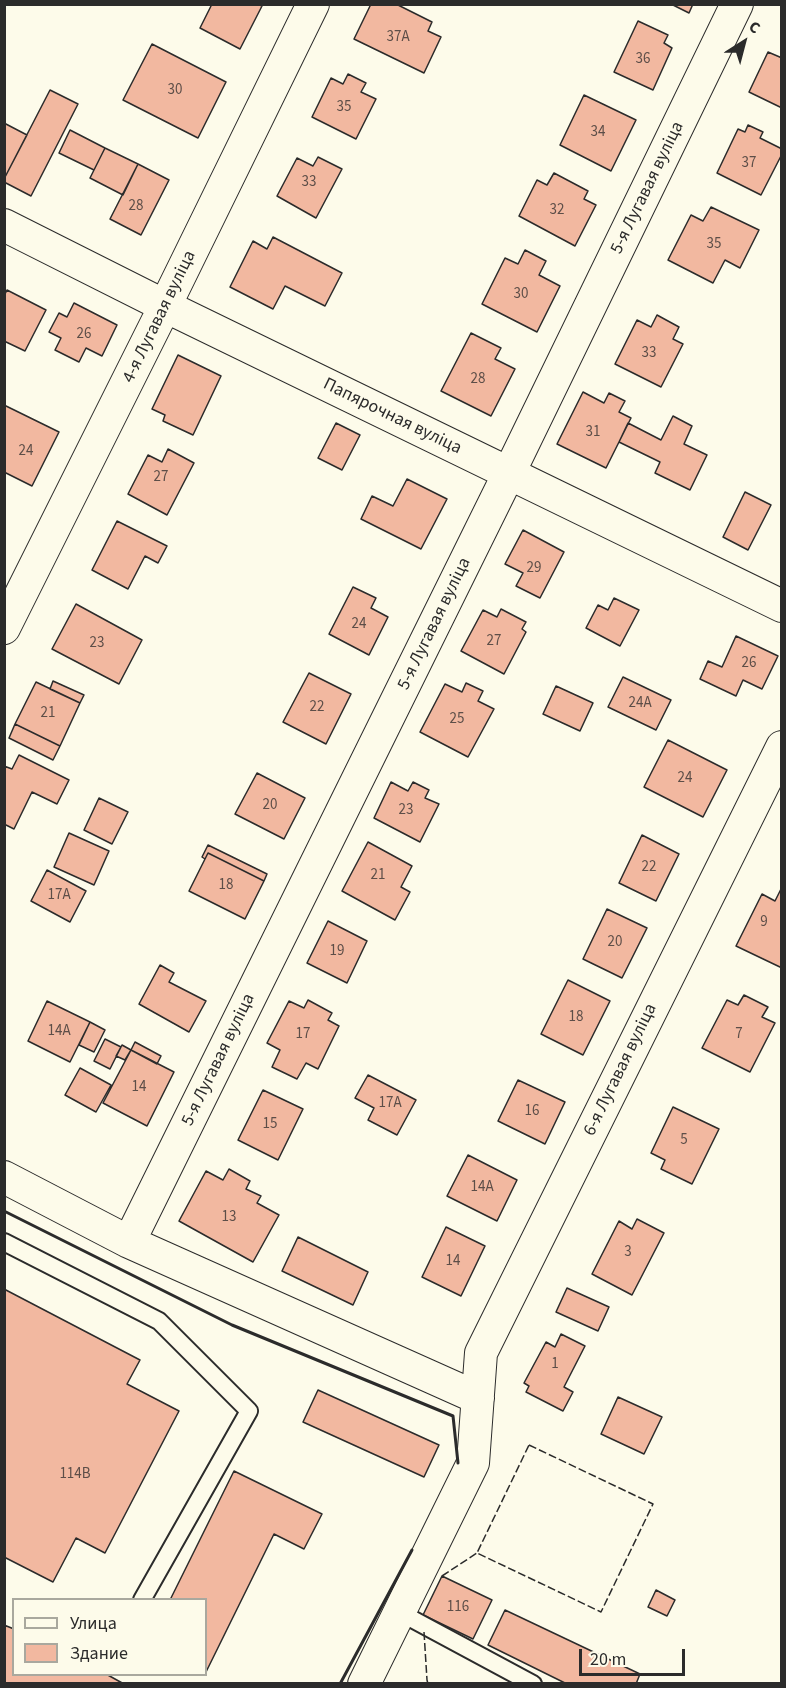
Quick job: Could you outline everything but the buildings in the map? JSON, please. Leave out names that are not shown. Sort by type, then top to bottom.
[{"type":"street","name":"4-я Лугавая вуліца","points":[[4,628],[313,4]]},
{"type":"street","name":"5-я Лугавая вуліца","points":[[129,1242],[509,473],[737,4]]},
{"type":"street","name":"Папярочная вуліца","points":[[4,225],[165,306],[782,606]]},
{"type":"street","name":"6-я Лугавая вуліца","points":[[364,1683],[473,1463],[481,1353],[782,747]]},
{"type":"street","points":[[4,1177],[129,1242],[478,1398]]},
{"type":"lane","points":[[4,1242],[159,1321],[249,1411],[143,1598]]},
{"type":"lane","points":[[399,1612],[533,1683]]},
{"type":"fence","points":[[529,1445],[653,1504],[601,1612],[477,1553],[529,1445]]},
{"type":"fence","points":[[442,1576],[477,1553]]},
{"type":"fence","points":[[424,1632],[428,1684]]},
{"type":"wall","points":[[4,1211],[232,1325],[453,1416],[458,1463]]},
{"type":"wall","points":[[340,1684],[412,1550]]}]
